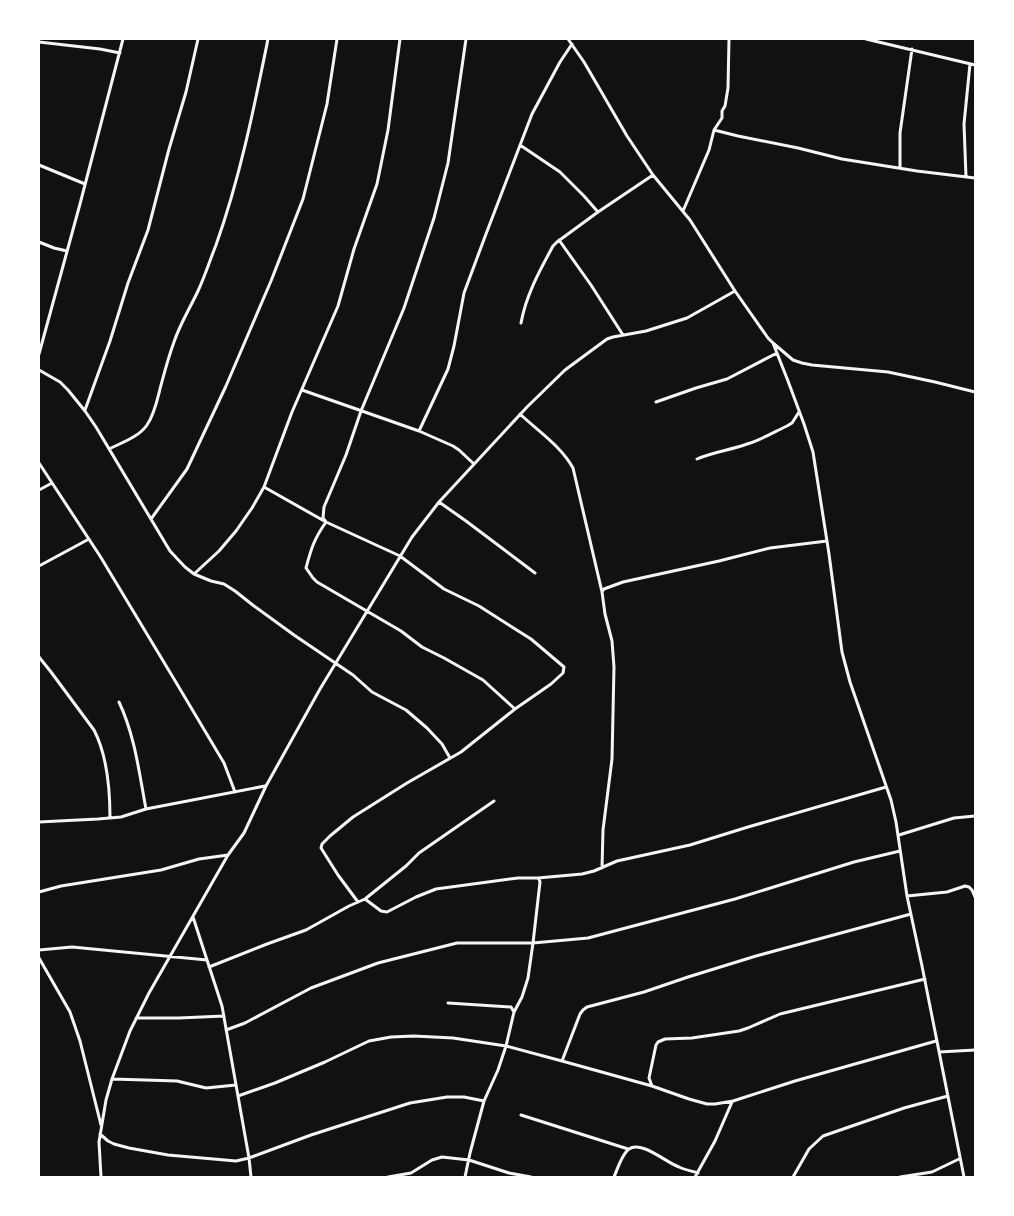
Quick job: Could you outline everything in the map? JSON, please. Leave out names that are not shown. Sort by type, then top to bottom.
[{"type":"street","points":[[39,354],[123,39]]},
{"type":"street","points":[[85,410],[148,230],[186,92],[198,39]]},
{"type":"street","points":[[109,449],[139,433],[147,426],[151,418],[173,343],[198,290],[216,245],[237,181],[268,39]]},
{"type":"street","points":[[151,519],[187,469],[226,386],[304,199],[327,104],[337,39]]},
{"type":"street","points":[[194,574],[219,551],[236,530],[264,487],[289,421],[338,306],[354,249],[377,184],[388,130],[400,39]]},
{"type":"street","points":[[326,522],[323,518],[324,507],[404,308],[434,218],[448,163],[466,39]]},
{"type":"street","points":[[568,39],[653,175],[690,220],[735,291],[773,343],[793,360],[802,363],[888,372],[975,392]]},
{"type":"street","points":[[683,211],[709,150],[714,130],[722,118],[728,88],[730,39]]},
{"type":"street","points":[[866,39],[975,65]]},
{"type":"street","points":[[39,42],[120,53]]},
{"type":"street","points":[[419,431],[448,369],[464,293],[520,144],[532,114],[572,44]]},
{"type":"street","points":[[900,168],[900,133],[912,49]]},
{"type":"street","points":[[966,176],[964,124],[970,64]]},
{"type":"street","points":[[714,130],[733,136],[798,148],[842,159],[975,178]]},
{"type":"street","points":[[520,144],[560,172],[598,212]]},
{"type":"street","points":[[39,165],[85,184]]},
{"type":"street","points":[[521,323],[533,286],[553,246],[598,212],[653,175]]},
{"type":"street","points":[[559,240],[623,335]]},
{"type":"street","points":[[39,242],[67,251]]},
{"type":"street","points":[[101,1177],[100,1134],[106,1100],[112,1079],[136,1018],[228,855],[244,832],[266,786],[320,688],[420,526],[439,502],[520,414],[565,370],[607,339],[652,329],[688,318],[735,291]]},
{"type":"street","points":[[773,343],[800,412],[813,452],[842,652],[850,682],[891,800],[899,835],[907,896],[964,1177]]},
{"type":"street","points":[[656,402],[706,384],[727,380],[777,353]]},
{"type":"street","points":[[39,370],[60,382],[85,410],[170,551],[184,567],[194,574],[224,584],[235,591],[286,630],[353,675],[372,692],[406,710],[432,733],[442,744],[450,758]]},
{"type":"street","points":[[302,390],[419,431],[453,446],[474,464]]},
{"type":"street","points":[[697,459],[755,442],[788,426],[800,412]]},
{"type":"street","points":[[520,414],[569,460],[612,640],[614,667],[612,759],[603,830],[602,868]]},
{"type":"street","points":[[39,463],[89,539],[150,638],[224,763],[235,792]]},
{"type":"street","points":[[39,490],[52,483]]},
{"type":"street","points":[[264,487],[326,522],[400,556],[438,585],[479,606],[531,640],[564,667],[563,674],[551,684],[515,709],[461,752],[353,817],[322,844],[321,848],[358,902]]},
{"type":"street","points":[[439,502],[535,573]]},
{"type":"street","points":[[326,522],[317,535],[309,553],[306,568],[317,582],[401,631],[422,647],[482,680],[515,709]]},
{"type":"street","points":[[39,566],[89,539]]},
{"type":"street","points":[[602,592],[609,586],[763,549],[827,541]]},
{"type":"street","points":[[39,657],[98,738],[107,773],[110,795],[110,818]]},
{"type":"street","points":[[119,702],[134,741],[146,809]]},
{"type":"street","points":[[39,822],[121,817],[146,809],[266,786]]},
{"type":"street","points":[[365,899],[381,911],[388,912],[436,889],[518,878],[582,874],[619,860],[690,845],[886,787]]},
{"type":"street","points":[[210,967],[306,930],[365,899],[419,853],[494,801]]},
{"type":"street","points":[[899,835],[954,818],[975,816]]},
{"type":"street","points":[[226,1030],[245,1023],[311,988],[378,963],[457,942],[533,943],[578,940],[598,936],[735,899],[854,862],[900,850]]},
{"type":"street","points":[[39,892],[61,886],[160,870],[199,859],[228,855]]},
{"type":"street","points":[[465,1177],[484,1101],[498,1070],[514,1012],[525,988],[533,943],[540,882],[537,878]]},
{"type":"street","points":[[907,896],[947,892],[965,886],[972,890],[975,898]]},
{"type":"street","points":[[562,1060],[583,1010],[756,956],[911,914]]},
{"type":"street","points":[[193,916],[222,1006],[251,1177]]},
{"type":"street","points":[[39,950],[72,947],[207,960]]},
{"type":"street","points":[[39,958],[73,1020],[83,1050],[101,1128]]},
{"type":"street","points":[[652,1086],[648,1078],[656,1045],[661,1040],[692,1038],[739,1031],[780,1014],[925,979]]},
{"type":"street","points":[[448,1003],[512,1007],[514,1012]]},
{"type":"street","points":[[136,1018],[224,1016]]},
{"type":"street","points":[[238,1096],[325,1062],[369,1041],[391,1037],[453,1038],[506,1046],[562,1060],[707,1104],[733,1101],[795,1081],[936,1041]]},
{"type":"street","points":[[939,1052],[975,1050]]},
{"type":"street","points":[[112,1079],[177,1081],[206,1088],[236,1085]]},
{"type":"street","points":[[793,1177],[809,1149],[823,1136],[904,1108],[948,1096]]},
{"type":"street","points":[[100,1134],[114,1144],[168,1155],[236,1161],[249,1158],[311,1134],[410,1103],[447,1097],[464,1097],[484,1101]]},
{"type":"street","points":[[695,1177],[715,1141],[733,1101]]},
{"type":"street","points":[[521,1115],[628,1149],[633,1147],[652,1151],[675,1166],[698,1173]]},
{"type":"street","points":[[614,1177],[628,1149]]},
{"type":"street","points":[[388,1177],[410,1175],[421,1166],[442,1157],[469,1160],[531,1177]]},
{"type":"street","points":[[900,1177],[932,1172],[959,1159]]}]
